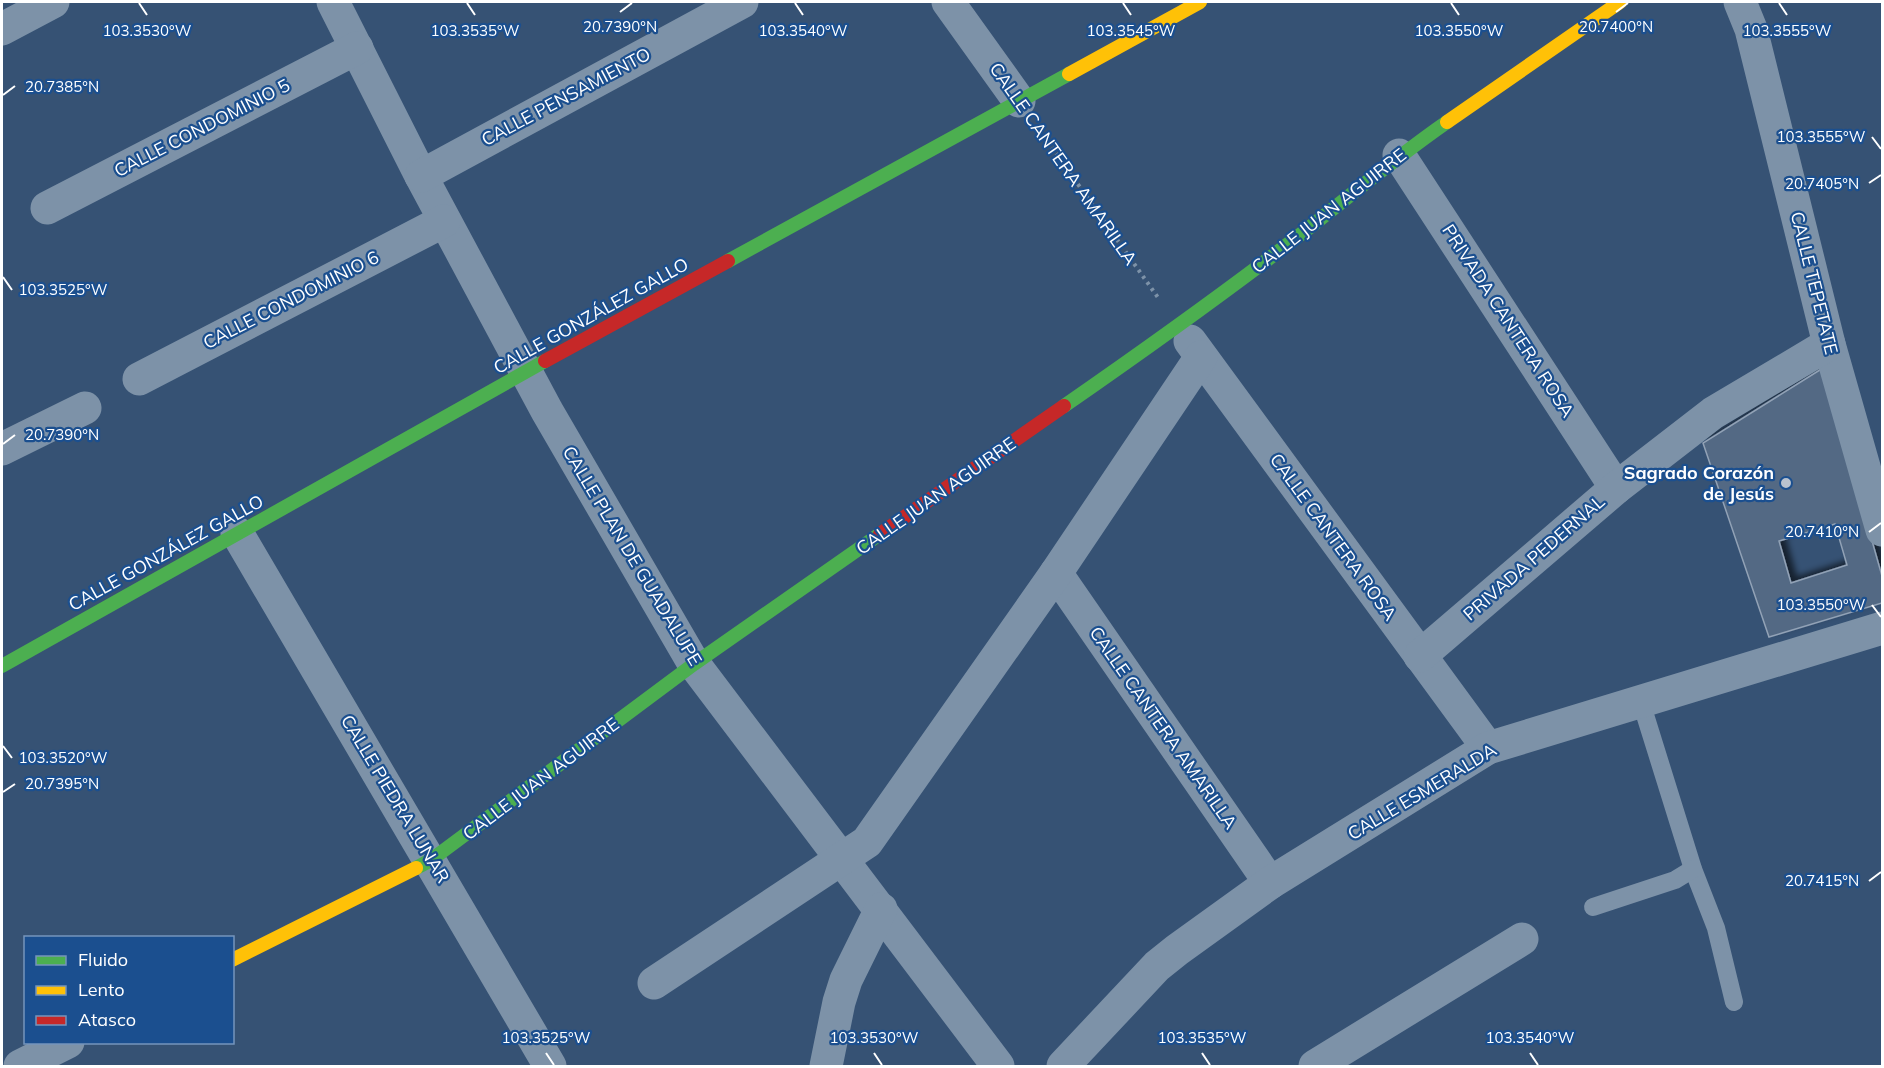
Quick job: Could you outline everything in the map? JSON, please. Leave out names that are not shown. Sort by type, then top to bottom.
[{"type":"street","points":[[2,29],[53,2]]},
{"type":"street","name":"CALLE PLAN DE GUADALUPE","points":[[333,2],[420,176],[526,372],[694,664],[999,1066]]},
{"type":"street","name":"CALLE PENSAMIENTO","points":[[420,176],[742,2]]},
{"type":"street","name":"CALLE CANTERA AMARILLA","points":[[948,2],[1019,101]]},
{"type":"street","name":"CALLE GONZÁLEZ GALLO","points":[[2,666],[526,372],[1200,2]]},
{"type":"street","name":"CALLE JUAN AGUIRRE","points":[[234,959],[431,860],[694,664],[1179,326],[1315,223],[1399,155],[1620,2]]},
{"type":"street","name":"CALLE TEPETATE","points":[[1740,2],[1751,29],[1829,344],[1882,530]]},
{"type":"street","name":"CALLE CONDOMINIO 5","points":[[47,208],[357,48]]},
{"type":"street","name":"PRIVADA CANTERA ROSA","points":[[1399,155],[1616,488]]},
{"type":"street","name":"CALLE CONDOMINIO 6","points":[[139,379],[444,221]]},
{"type":"street","name":"CALLE CANTERA ROSA","points":[[1179,326],[1488,748]]},
{"type":"street","name":"PRIVADA PEDERNAL","points":[[1420,656],[1616,488],[1713,413],[1829,344]]},
{"type":"street","points":[[654,983],[867,842],[1056,573],[1201,357]]},
{"type":"street","points":[[2,449],[85,408]]},
{"type":"street","name":"CALLE PIEDRA LUNAR","points":[[237,533],[550,1066]]},
{"type":"street","name":"CALLE CANTERA AMARILLA","points":[[1056,573],[1270,883]]},
{"type":"street","name":"CALLE ESMERALDA","points":[[1063,1066],[1157,966],[1270,883],[1488,748],[1882,628]]},
{"type":"street","points":[[826,1066],[839,1002],[846,980],[880,909]]},
{"type":"street","points":[[1315,1066],[1522,939]]},
{"type":"street","points":[[20,1066],[64,1044]]},
{"type":"lane","points":[[1641,702],[1693,869],[1716,928],[1734,1002]]},
{"type":"lane","points":[[1593,907],[1675,880],[1693,869]]},
{"type":"path","name":"CALLE CANTERA AMARILLA","points":[[1019,101],[1179,326]]},
{"type":"building","name":"Sagrado Corazón de Jesús","points":[[1823,368],[1882,576],[1882,603],[1769,637],[1703,443]],"holes":[[[1835,524],[1847,565],[1791,583],[1779,541]]]},
{"type":"traffic: fast","points":[[728,261],[1069,74]]},
{"type":"traffic: fast","points":[[1064,406],[1222,294],[1447,122]]},
{"type":"traffic: fast","points":[[2,666],[545,361]]},
{"type":"traffic: fast","points":[[416,868],[431,860],[694,664],[880,534]]},
{"type":"traffic: slow","points":[[1069,74],[1200,2]]},
{"type":"traffic: slow","points":[[1447,122],[1620,2]]},
{"type":"traffic: slow","points":[[234,959],[416,868]]},
{"type":"traffic: jam","points":[[545,361],[728,261]]},
{"type":"traffic: jam","points":[[880,534],[1064,406]]},
{"type":"place","name":"Sagrado Corazón de Jesús","points":[[1786,483]]}]
